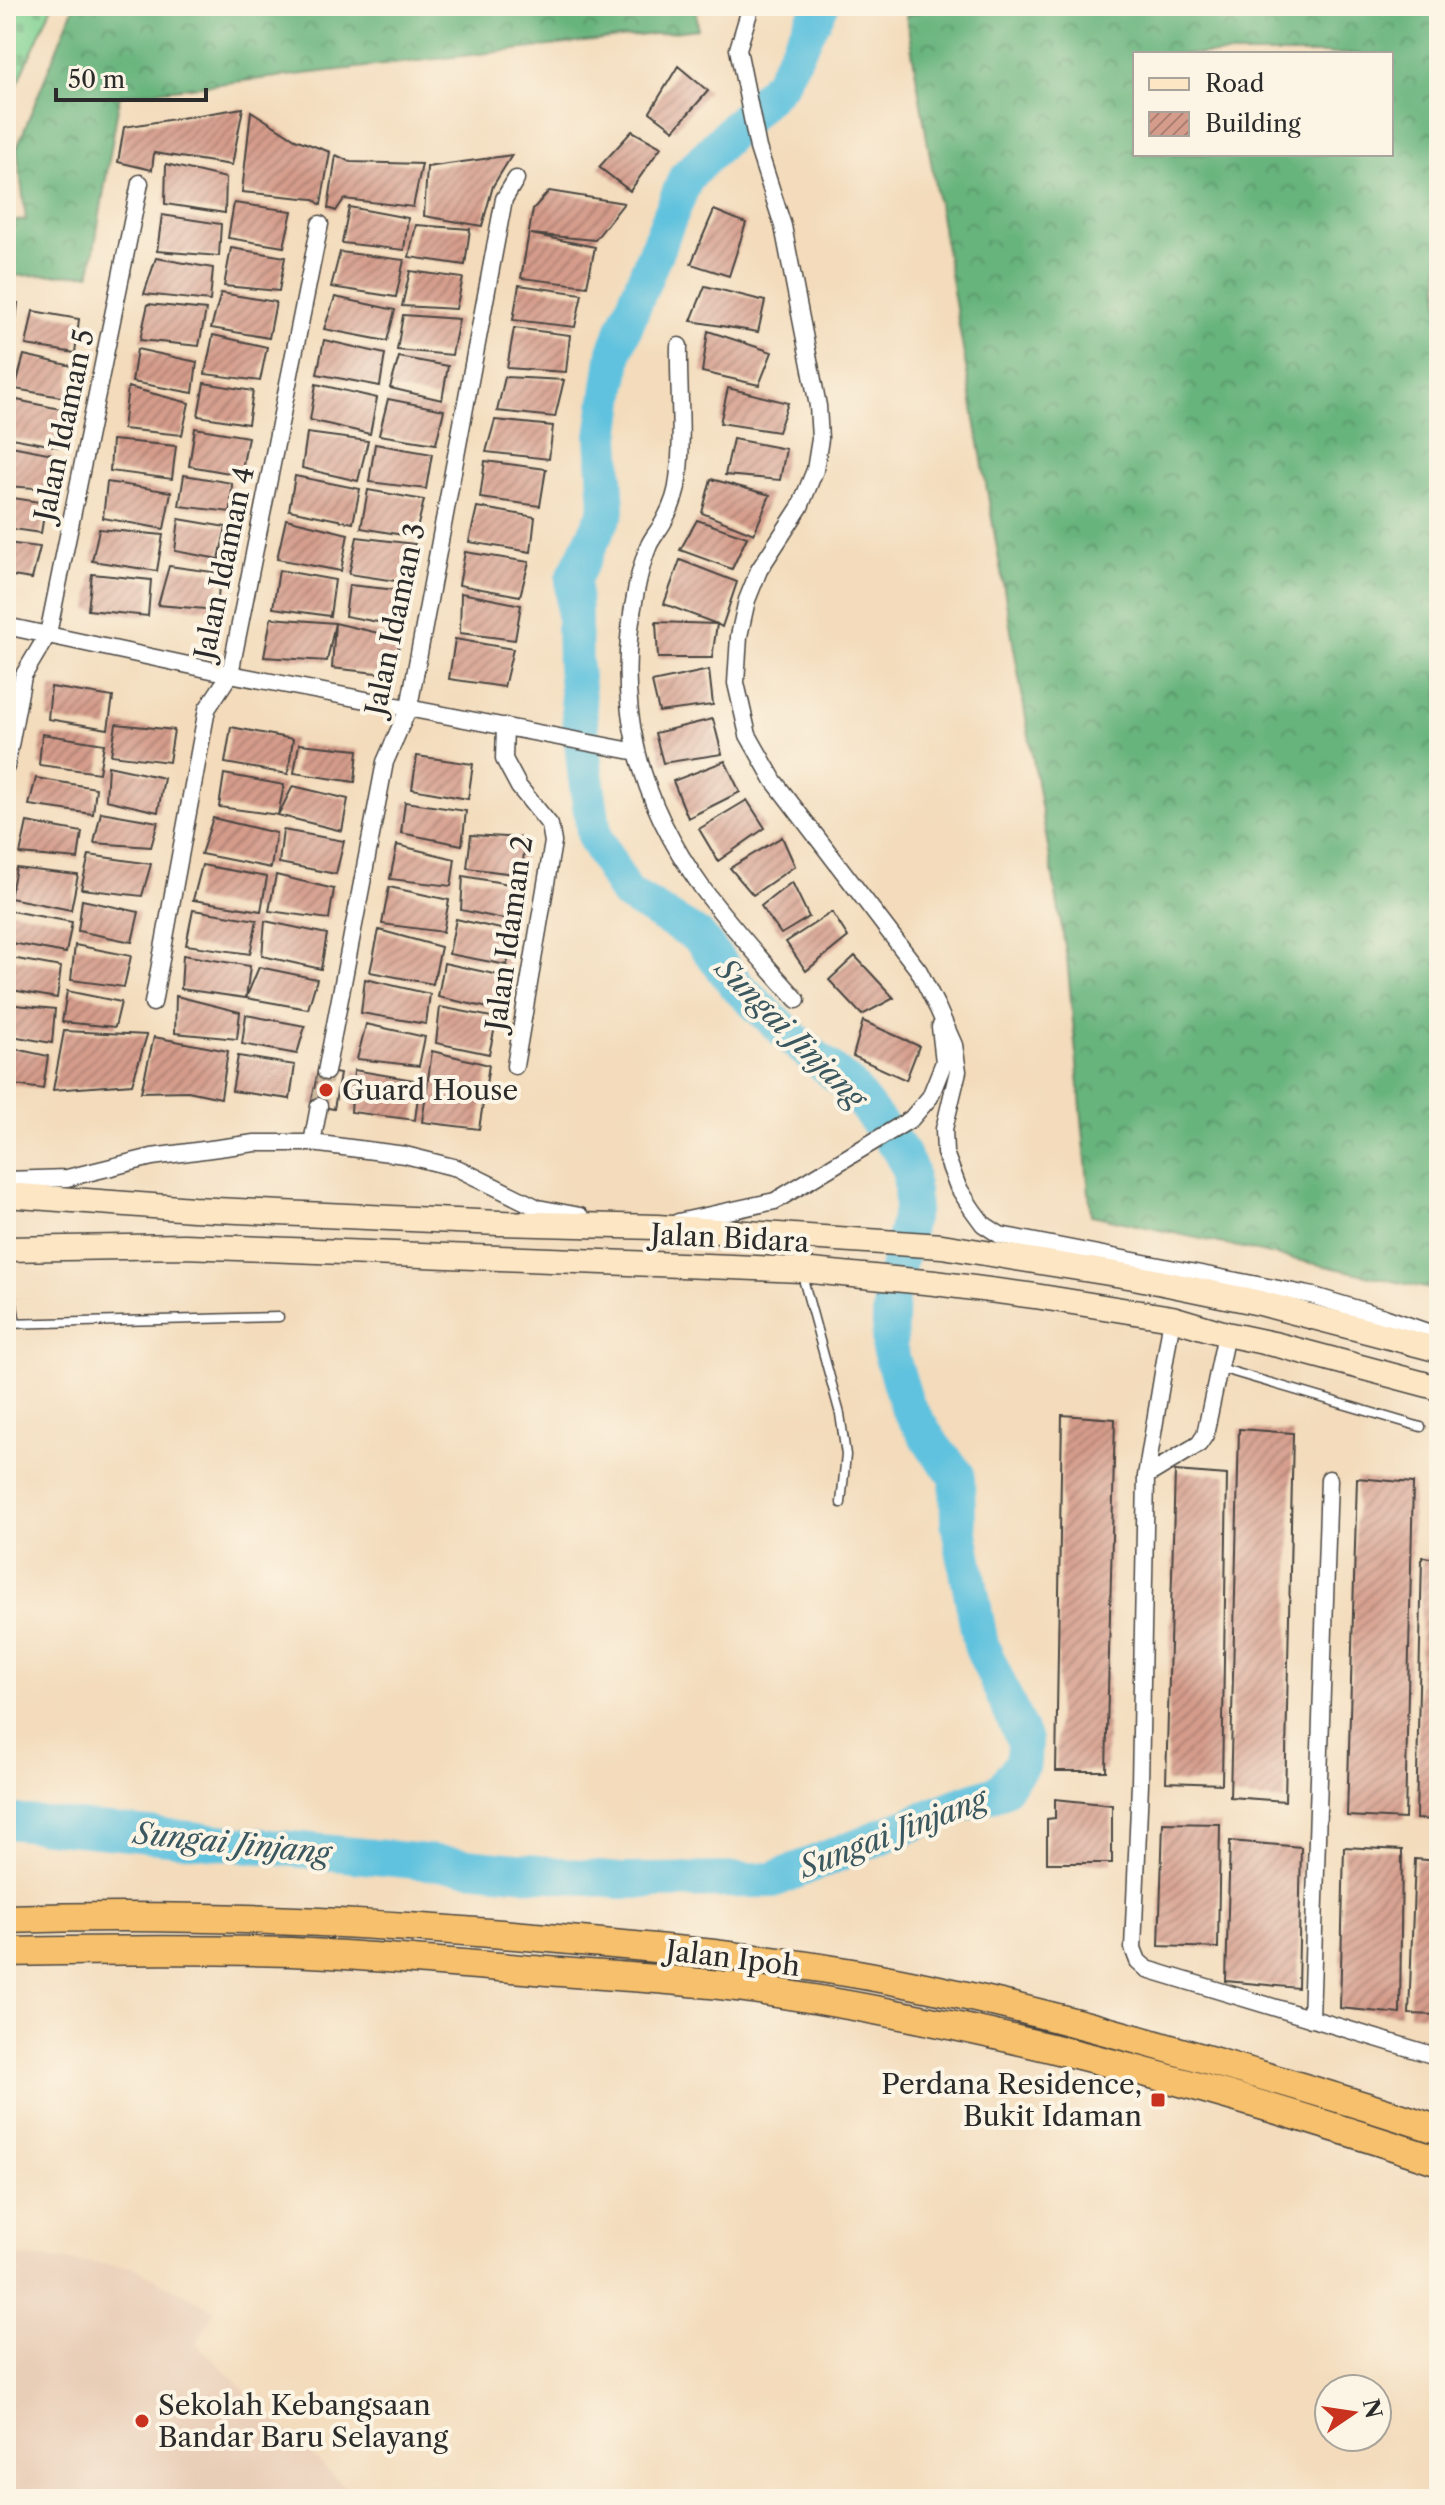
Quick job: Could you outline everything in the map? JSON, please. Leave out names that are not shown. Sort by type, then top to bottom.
[{"type":"highway","name":"Jalan Ipoh","points":[[6,1919],[196,1917],[445,1928],[670,1949],[851,1973],[1096,2026],[1437,2129]]},
{"type":"highway","name":"Jalan Ipoh","points":[[6,1952],[176,1950],[304,1953],[649,1977],[742,1988],[988,2034],[1091,2059],[1322,2122],[1439,2161]]},
{"type":"highway","points":[[1322,2122],[1395,2161],[1439,2180]]},
{"type":"main road","name":"Jalan Bidara","points":[[6,1195],[208,1210],[657,1227],[942,1246],[1134,1277],[1260,1303],[1439,1350]]},
{"type":"main road","name":"Jalan Bidara","points":[[6,1249],[184,1246],[801,1270],[935,1283],[1172,1318],[1439,1388]]},
{"type":"main road","points":[[989,1253],[1149,1294],[1212,1305],[1224,1311],[1230,1320],[1226,1334]]},
{"type":"street","points":[[751,6],[738,49],[758,148],[783,226],[818,406],[820,439],[815,470],[800,507],[759,570],[747,600],[739,636],[736,683],[748,735],[774,781],[919,971],[954,1045],[958,1071],[944,1129],[945,1153],[958,1187],[983,1224],[1000,1235],[1314,1296],[1439,1336]]},
{"type":"street","name":"Jalan Idaman 3","points":[[326,1072],[385,762],[409,707],[504,199],[516,179]]},
{"type":"street","name":"Jalan Idaman 5","points":[[6,767],[23,676],[48,634],[140,183]]},
{"type":"street","name":"Jalan Idaman 4","points":[[153,1003],[207,709],[230,674],[320,224]]},
{"type":"street","points":[[679,346],[682,446],[678,483],[666,518],[649,544],[636,589],[627,644],[631,725],[643,778],[670,835],[702,888],[797,1000]]},
{"type":"street","points":[[6,626],[230,674],[637,752]]},
{"type":"street","name":"Jalan Idaman 2","points":[[505,726],[504,759],[519,787],[550,825],[553,842],[515,1066]]},
{"type":"street","points":[[6,1180],[67,1178],[152,1157],[255,1143],[312,1143],[405,1155],[457,1168],[538,1208],[657,1227],[775,1201],[911,1119],[930,1097],[944,1062],[938,1009]]},
{"type":"street","points":[[312,1143],[319,1106]]},
{"type":"street","points":[[1172,1318],[1146,1476],[1140,1784],[1133,1948],[1138,1961],[1147,1969],[1439,2057]]},
{"type":"street","points":[[1146,1476],[1199,1444],[1205,1435],[1226,1334]]},
{"type":"street","points":[[1311,2019],[1329,1479]]},
{"type":"lane","points":[[6,1262],[16,1324]]},
{"type":"lane","points":[[801,1270],[840,1414],[846,1455],[841,1503]]},
{"type":"lane","points":[[6,1324],[279,1317]]},
{"type":"lane","points":[[1220,1368],[1421,1427]]},
{"type":"shaded area","name":"Sekolah Kebangsaan Bandar Baru Selayang","points":[[6,2257],[133,2267],[215,2310],[197,2344],[357,2499],[6,2499]]},
{"type":"green space","points":[[6,6],[52,6],[6,110]]},
{"type":"green space","points":[[74,6],[696,6],[698,29],[120,95],[90,274],[6,276],[6,222],[26,220],[17,148]]},
{"type":"green space","points":[[938,6],[1439,6],[1439,1291],[1091,1215],[1067,958],[906,16]]},
{"type":"building","points":[[678,66],[708,91],[674,130],[650,112]]},
{"type":"building","points":[[243,108],[232,165],[154,153],[152,170],[118,162],[124,127]]},
{"type":"building","points":[[251,111],[295,139],[330,152],[321,205],[313,199],[242,192]]},
{"type":"building","points":[[632,131],[661,147],[630,191],[599,167]]},
{"type":"building","points":[[336,155],[350,162],[422,164],[413,207],[344,199],[336,211],[328,208]]},
{"type":"building","points":[[512,155],[493,186],[482,226],[424,216],[427,167]]},
{"type":"building","points":[[166,164],[226,178],[225,213],[165,204]]},
{"type":"building","points":[[549,191],[624,203],[595,240],[531,234],[595,247],[587,286],[521,278],[533,209]]},
{"type":"building","points":[[234,203],[292,211],[284,247],[228,238]]},
{"type":"building","points":[[349,207],[408,218],[404,250],[342,243]]},
{"type":"building","points":[[714,210],[746,223],[729,276],[691,264]]},
{"type":"building","points":[[162,215],[221,224],[219,256],[157,251]]},
{"type":"building","points":[[416,225],[470,229],[465,265],[409,257]]},
{"type":"building","points":[[231,248],[285,257],[279,291],[224,286]]},
{"type":"building","points":[[340,252],[404,260],[396,297],[331,287]]},
{"type":"building","points":[[156,258],[213,268],[210,301],[144,294]]},
{"type":"building","points":[[410,271],[463,278],[456,309],[402,306]]},
{"type":"building","points":[[519,285],[582,294],[575,327],[513,320]]},
{"type":"building","points":[[705,286],[765,301],[758,332],[691,321]]},
{"type":"building","points":[[221,293],[276,302],[269,338],[211,328]]},
{"type":"building","points":[[335,297],[395,310],[387,341],[324,329]]},
{"type":"building","points":[[6,302],[18,303],[14,337],[6,337]]},
{"type":"building","points":[[148,304],[206,310],[199,346],[140,340]]},
{"type":"building","points":[[33,311],[79,319],[75,353],[26,345]]},
{"type":"building","points":[[403,315],[459,319],[452,355],[397,350]]},
{"type":"building","points":[[514,328],[570,335],[566,372],[507,368]]},
{"type":"building","points":[[708,331],[772,352],[759,385],[702,372]]},
{"type":"building","points":[[213,335],[267,347],[260,381],[205,374]]},
{"type":"building","points":[[324,340],[385,354],[380,386],[317,374]]},
{"type":"building","points":[[137,349],[197,362],[193,393],[132,382]]},
{"type":"building","points":[[24,355],[72,366],[67,398],[15,389]]},
{"type":"building","points":[[399,357],[448,366],[442,400],[390,388]]},
{"type":"building","points":[[505,377],[564,380],[555,417],[497,411]]},
{"type":"building","points":[[204,383],[253,391],[248,424],[198,416]]},
{"type":"building","points":[[316,384],[377,398],[370,434],[310,420]]},
{"type":"building","points":[[128,387],[189,403],[182,435],[123,429]]},
{"type":"building","points":[[728,388],[788,403],[778,432],[720,423]]},
{"type":"building","points":[[12,399],[65,410],[60,447],[6,437]]},
{"type":"building","points":[[388,399],[444,410],[436,444],[379,435]]},
{"type":"building","points":[[495,420],[553,426],[549,459],[486,452]]},
{"type":"building","points":[[195,428],[248,437],[241,475],[189,466]]},
{"type":"building","points":[[307,433],[368,441],[358,481],[302,468]]},
{"type":"building","points":[[733,439],[786,449],[780,480],[725,475]]},
{"type":"building","points":[[112,440],[176,446],[172,479],[110,471]]},
{"type":"building","points":[[375,444],[432,454],[426,489],[369,482]]},
{"type":"building","points":[[6,445],[53,454],[50,489],[6,486]]},
{"type":"building","points":[[485,461],[546,469],[540,506],[480,498]]},
{"type":"building","points":[[184,475],[232,483],[231,512],[179,506]]},
{"type":"building","points":[[295,476],[360,489],[353,523],[289,510]]},
{"type":"building","points":[[711,479],[770,495],[754,534],[702,513]]},
{"type":"building","points":[[107,482],[171,492],[164,529],[103,518]]},
{"type":"building","points":[[368,490],[424,500],[415,537],[361,528]]},
{"type":"building","points":[[6,497],[46,503],[41,533],[6,528]]},
{"type":"building","points":[[477,507],[535,517],[531,552],[469,542]]},
{"type":"building","points":[[179,519],[226,527],[219,559],[175,551]]},
{"type":"building","points":[[286,519],[348,534],[341,571],[277,559]]},
{"type":"building","points":[[697,520],[747,537],[732,569],[680,550]]},
{"type":"building","points":[[99,529],[163,535],[157,571],[92,561]]},
{"type":"building","points":[[357,537],[415,544],[409,583],[349,574]]},
{"type":"building","points":[[6,543],[40,547],[32,579],[6,575]]},
{"type":"building","points":[[465,552],[529,562],[520,596],[459,585]]},
{"type":"building","points":[[680,560],[737,582],[722,627],[664,604]]},
{"type":"building","points":[[169,566],[220,573],[217,610],[158,605]]},
{"type":"building","points":[[279,570],[335,580],[330,616],[273,608]]},
{"type":"building","points":[[92,574],[151,580],[148,616],[88,610]]},
{"type":"building","points":[[349,585],[406,591],[400,626],[345,616]]},
{"type":"building","points":[[461,593],[521,605],[515,640],[460,633]]},
{"type":"building","points":[[271,618],[335,623],[327,661],[264,657]]},
{"type":"building","points":[[656,622],[717,624],[712,658],[658,658]]},
{"type":"building","points":[[335,623],[400,638],[394,675],[332,668]]},
{"type":"building","points":[[455,639],[513,649],[504,687],[449,679]]},
{"type":"building","points":[[709,670],[713,705],[659,712],[652,682]]},
{"type":"building","points":[[51,687],[113,697],[108,729],[48,719]]},
{"type":"building","points":[[713,719],[722,754],[663,763],[655,733]]},
{"type":"building","points":[[116,724],[174,730],[169,762],[111,755]]},
{"type":"building","points":[[231,727],[293,739],[288,774],[225,763]]},
{"type":"building","points":[[42,734],[104,744],[99,773],[39,765]]},
{"type":"building","points":[[299,744],[358,750],[355,782],[294,773]]},
{"type":"building","points":[[417,756],[473,764],[468,799],[412,789]]},
{"type":"building","points":[[725,761],[740,792],[688,818],[673,781]]},
{"type":"building","points":[[108,766],[164,778],[158,812],[106,800]]},
{"type":"building","points":[[224,774],[284,785],[278,815],[219,807]]},
{"type":"building","points":[[36,778],[96,788],[93,814],[29,805]]},
{"type":"building","points":[[293,786],[348,799],[342,831],[278,815]]},
{"type":"building","points":[[747,800],[765,828],[718,861],[699,829]]},
{"type":"building","points":[[405,802],[466,811],[462,845],[401,833]]},
{"type":"building","points":[[101,812],[158,822],[151,847],[94,843]]},
{"type":"building","points":[[213,818],[276,833],[271,868],[201,854]]},
{"type":"building","points":[[27,822],[82,832],[78,859],[20,854]]},
{"type":"building","points":[[283,830],[344,841],[336,874],[279,863]]},
{"type":"building","points":[[471,835],[525,838],[522,875],[467,868]]},
{"type":"building","points":[[782,837],[795,866],[753,895],[730,868]]},
{"type":"building","points":[[397,845],[455,859],[451,886],[390,879]]},
{"type":"building","points":[[89,855],[151,864],[142,896],[81,889]]},
{"type":"building","points":[[202,865],[267,877],[261,911],[193,900]]},
{"type":"building","points":[[16,868],[78,875],[71,910],[10,898]]},
{"type":"building","points":[[276,875],[334,889],[329,919],[269,911]]},
{"type":"building","points":[[463,876],[521,886],[513,921],[461,910]]},
{"type":"building","points":[[792,882],[809,917],[781,934],[761,906]]},
{"type":"building","points":[[389,887],[449,900],[443,932],[382,924]]},
{"type":"building","points":[[82,900],[139,912],[132,942],[78,931]]},
{"type":"building","points":[[193,910],[257,920],[250,954],[186,945]]},
{"type":"building","points":[[11,911],[72,922],[66,953],[6,942]]},
{"type":"building","points":[[832,912],[848,937],[806,971],[786,942]]},
{"type":"building","points":[[456,919],[514,932],[507,965],[449,954]]},
{"type":"building","points":[[265,921],[327,934],[321,969],[262,956]]},
{"type":"building","points":[[379,930],[441,947],[433,984],[370,972]]},
{"type":"building","points":[[75,945],[131,956],[124,987],[71,980]]},
{"type":"building","points":[[183,955],[250,966],[246,998],[181,989]]},
{"type":"building","points":[[855,956],[894,998],[862,1015],[829,980]]},
{"type":"building","points":[[6,957],[61,967],[57,998],[6,989]]},
{"type":"building","points":[[444,963],[503,976],[498,1010],[438,997]]},
{"type":"building","points":[[259,967],[317,979],[308,1009],[246,998]]},
{"type":"building","points":[[365,979],[430,994],[426,1024],[361,1013]]},
{"type":"building","points":[[67,991],[121,1002],[115,1027],[62,1022]]},
{"type":"building","points":[[176,996],[240,1012],[237,1039],[175,1033]]},
{"type":"building","points":[[6,1004],[55,1009],[52,1043],[6,1035]]},
{"type":"building","points":[[440,1007],[497,1018],[489,1054],[436,1043]]},
{"type":"building","points":[[246,1015],[305,1026],[297,1054],[242,1044]]},
{"type":"building","points":[[863,1021],[919,1046],[906,1080],[853,1056]]},
{"type":"building","points":[[366,1024],[425,1037],[419,1066],[357,1059]]},
{"type":"building","points":[[64,1031],[147,1035],[132,1084],[53,1090]]},
{"type":"building","points":[[154,1037],[228,1051],[221,1098],[188,1091],[141,1092]]},
{"type":"building","points":[[6,1047],[48,1056],[43,1089],[6,1084]]},
{"type":"building","points":[[432,1051],[489,1065],[479,1129],[422,1122]]},
{"type":"building","points":[[238,1056],[295,1065],[290,1099],[232,1091]]},
{"type":"building","name":"Guard House","points":[[318,1070],[340,1074],[334,1109],[311,1105]]},
{"type":"building","points":[[354,1070],[420,1081],[415,1120],[351,1112]]},
{"type":"building","points":[[1062,1415],[1115,1419],[1106,1771],[1056,1771]]},
{"type":"building","points":[[1239,1429],[1293,1433],[1285,1801],[1230,1797]]},
{"type":"building","points":[[1175,1471],[1227,1475],[1222,1784],[1166,1782]]},
{"type":"building","points":[[1357,1478],[1413,1483],[1405,1819],[1347,1816]]},
{"type":"building","points":[[1422,1557],[1439,1559],[1439,1820],[1416,1819]]},
{"type":"building","points":[[1055,1799],[1112,1805],[1112,1863],[1047,1863],[1047,1819],[1055,1818]]},
{"type":"building","points":[[1163,1823],[1220,1824],[1218,1948],[1159,1946]]},
{"type":"building","points":[[1230,1841],[1301,1847],[1298,1988],[1226,1981]]},
{"type":"building","points":[[1344,1847],[1402,1850],[1400,2014],[1340,2008]]},
{"type":"building","points":[[1415,1859],[1439,1861],[1439,2015],[1409,2014]]},
{"type":"waterway","name":"Sungai Jinjang","points":[[6,1821],[620,1881],[773,1880],[1001,1791],[1023,1762],[1024,1741],[981,1645],[958,1522],[957,1475],[935,1449],[907,1406],[889,1348],[891,1294],[912,1206],[910,1170],[899,1149],[850,1086],[801,1046],[738,987],[699,937],[626,893],[595,838],[585,772],[575,668],[573,579],[607,510],[603,436],[615,351],[686,177],[780,83],[821,6]]},
{"type":"tunnel","points":[[319,1106],[326,1072]]},
{"type":"place","name":"Guard House","points":[[326,1090]]},
{"type":"place","name":"Perdana Residence, Bukit Idaman","points":[[1158,2100]]},
{"type":"place","name":"Sekolah Kebangsaan Bandar Baru Selayang","points":[[142,2421]]}]
